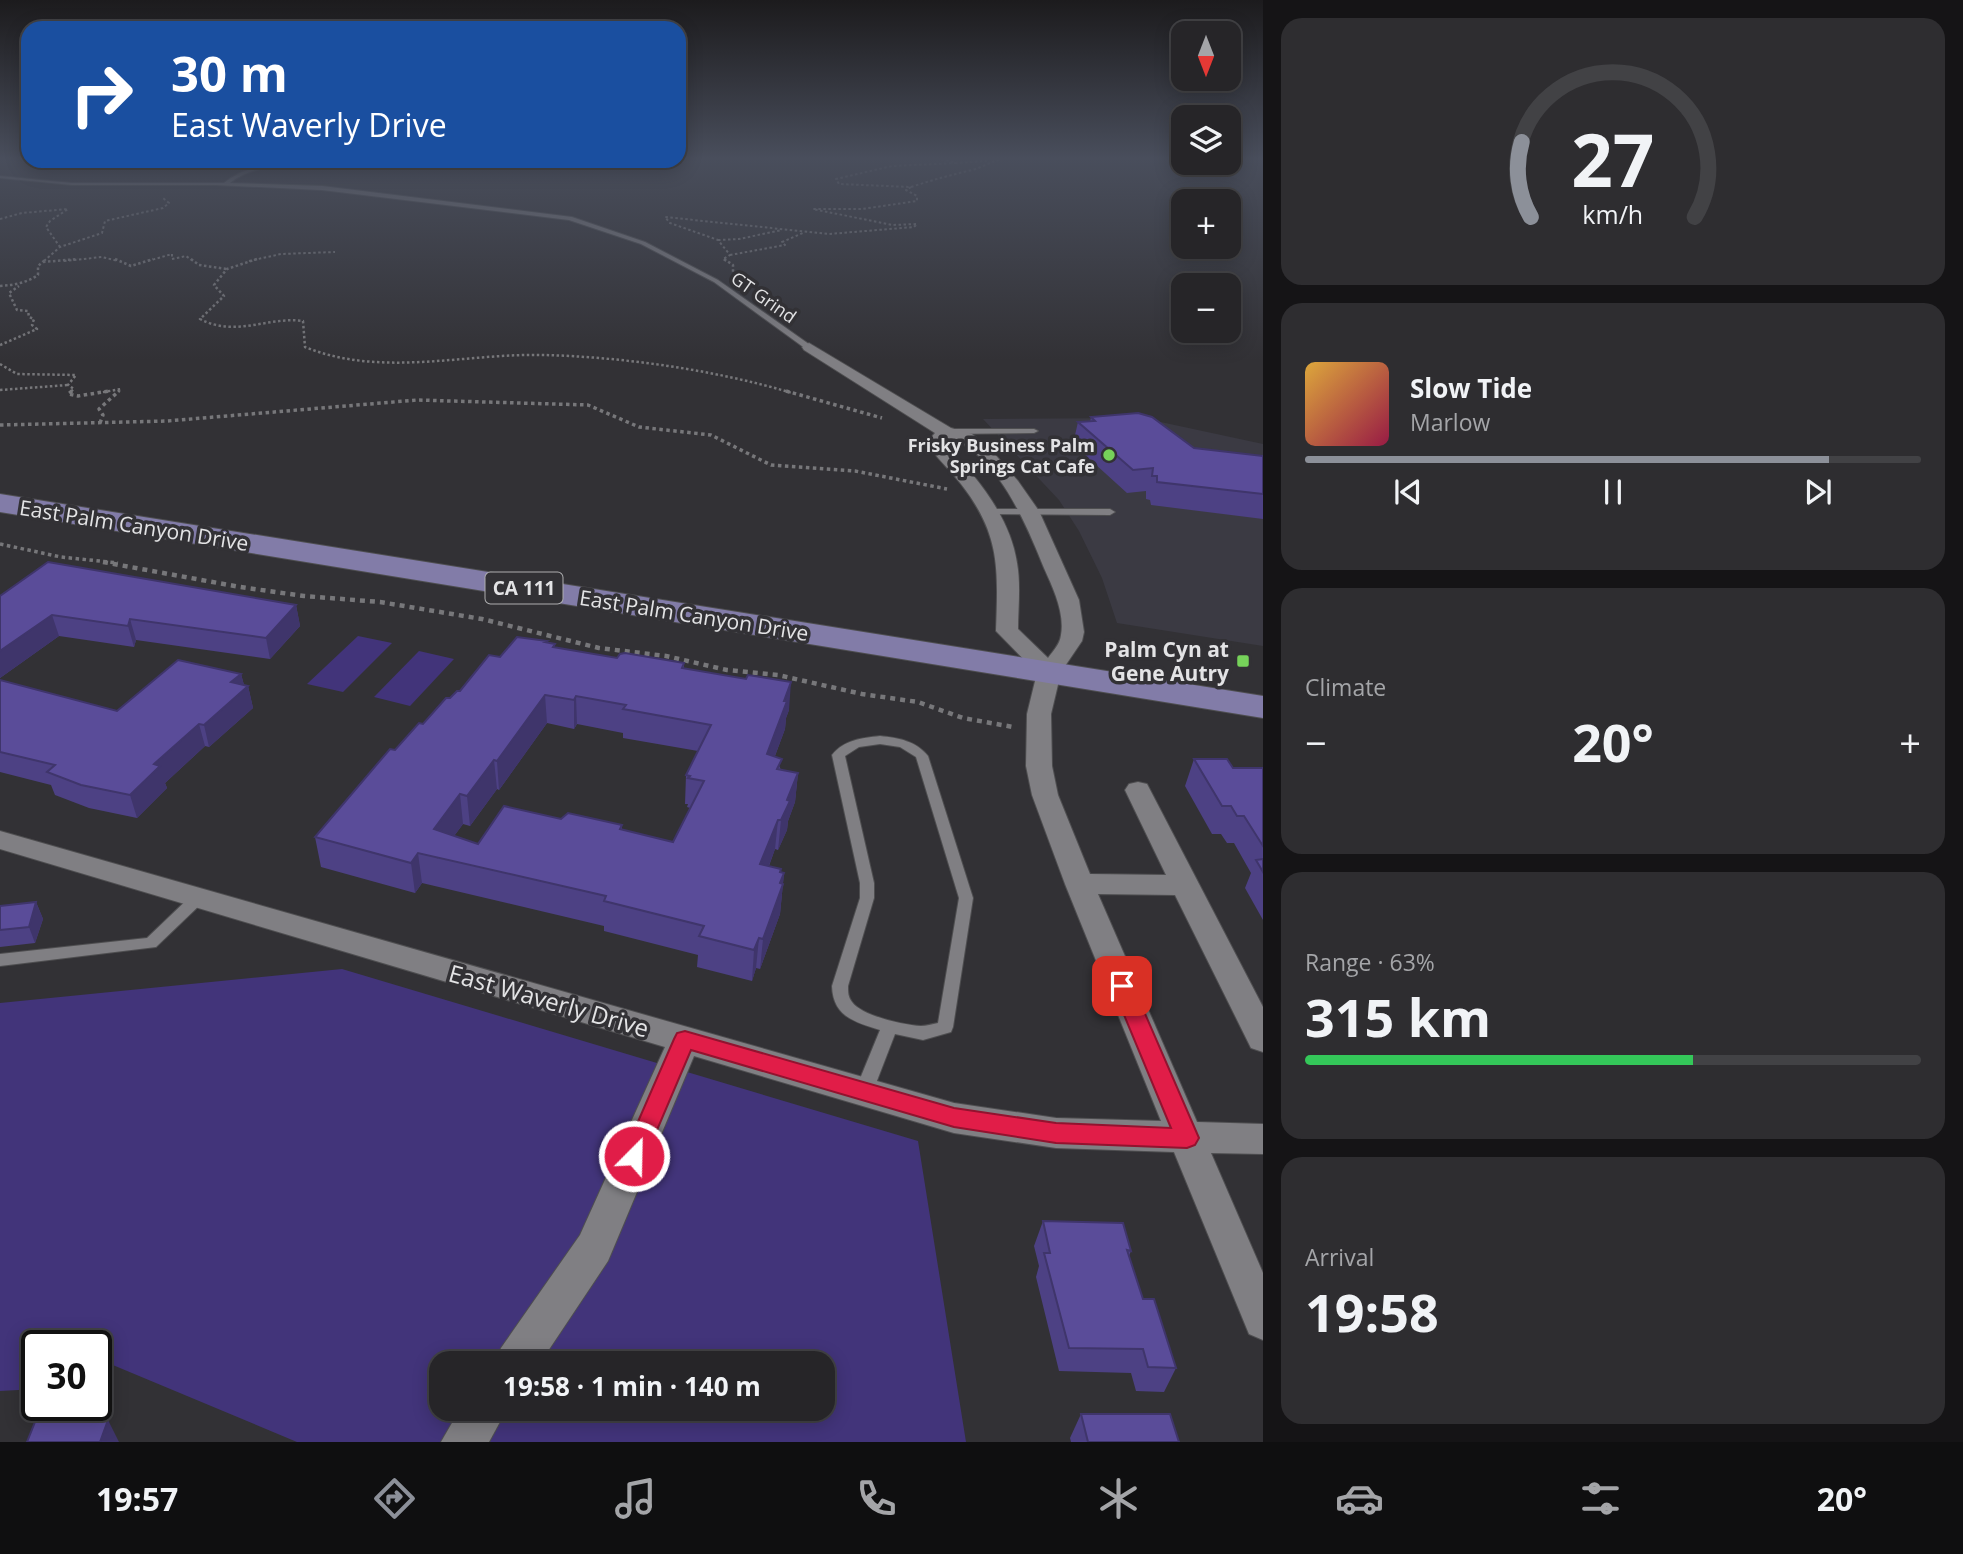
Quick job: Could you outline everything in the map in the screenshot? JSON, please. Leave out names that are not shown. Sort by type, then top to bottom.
[{"type":"main road","name":"East Palm Canyon Drive","points":[[0,503],[1263,707]]},
{"type":"street","points":[[809,347],[945,432],[966,438],[986,455],[1030,511],[1068,600],[1073,632],[1071,641],[1049,672],[1037,731],[1039,766],[1045,795],[1079,884],[1263,1320]]},
{"type":"street","points":[[945,432],[934,443],[965,475],[976,492],[988,512],[1007,562],[1007,631],[1049,672]]},
{"type":"street","points":[[1138,790],[1263,1039]]},
{"type":"street","name":"East Waverly Drive","points":[[1,842],[954,1118],[1056,1133],[1263,1139]]},
{"type":"street","points":[[1079,884],[1185,884]]},
{"type":"street","points":[[524,1351],[594,1248],[685,1039]]},
{"type":"street","points":[[463,1442],[477,1421]]},
{"type":"lane","name":"GT Grind","points":[[594,226],[643,243],[716,281],[809,347]]},
{"type":"lane","points":[[945,432],[1034,431]]},
{"type":"lane","points":[[988,512],[1110,512]]},
{"type":"lane","points":[[861,742],[902,742],[910,745],[922,756],[966,898],[945,1027],[923,1033],[890,1027],[854,1014],[844,1008],[839,998],[840,986],[867,898],[867,883],[838,755],[849,744],[861,742]]},
{"type":"lane","points":[[0,960],[150,943],[198,898]]},
{"type":"lane","points":[[864,1091],[890,1027]]},
{"type":"path","points":[[46,226],[60,247]]},
{"type":"path","points":[[0,345],[37,329],[28,312],[17,310],[9,293],[38,275],[38,266],[60,247],[102,233],[103,226]]},
{"type":"path","points":[[679,226],[718,240],[739,239],[783,229]]},
{"type":"path","points":[[756,226],[810,232],[861,233],[903,226]]},
{"type":"path","points":[[716,281],[722,275],[734,273],[733,265],[723,260],[730,255],[785,245],[782,242],[810,232]]},
{"type":"path","points":[[718,240],[730,255]]},
{"type":"path","points":[[43,262],[69,262],[91,256],[100,259],[113,258],[126,266],[133,266],[172,254],[172,259],[186,256],[199,265],[227,269],[281,254],[335,252]]},
{"type":"path","points":[[227,269],[214,285],[225,296],[200,320],[206,325],[226,327],[303,321],[305,347],[332,358],[432,363],[541,355],[608,359],[753,381],[872,417],[926,420]]},
{"type":"path","points":[[0,286],[20,285]]},
{"type":"path","points":[[0,364],[17,374],[76,376],[68,385]]},
{"type":"path","points":[[0,390],[68,385],[74,389],[68,394],[78,396],[121,389],[99,409],[103,415],[100,423]]},
{"type":"path","points":[[0,425],[167,421],[417,400],[588,405],[639,426],[711,435],[771,465],[855,471],[939,488],[976,492]]},
{"type":"path","points":[[0,544],[49,555],[123,564],[240,587],[380,603],[482,620],[599,648],[666,656],[727,670],[778,675],[862,694],[918,702],[963,718],[1009,726]]},
{"type":"shaded area","points":[[1142,418],[1263,444],[1263,646],[1117,623],[1102,578],[1079,531],[1059,500],[983,419]]},
{"type":"shaded area","points":[[358,636],[392,643],[343,692],[307,684]]},
{"type":"shaded area","points":[[419,651],[454,659],[410,706],[374,697]]},
{"type":"shaded area","points":[[342,969],[918,1141],[966,1442],[297,1442],[112,1365],[112,1330],[21,1330],[21,1390],[0,1391],[0,1003]]},
{"type":"building","points":[[1138,413],[1152,417],[1194,448],[1263,456],[1263,494],[1157,482],[1157,476],[1152,476],[1153,468],[1133,470],[1078,422],[1095,421],[1091,417]]},
{"type":"building","points":[[48,562],[296,605],[266,638],[130,619],[128,626],[52,615],[0,651],[0,596]]},
{"type":"building","points":[[517,637],[547,641],[545,642],[555,644],[553,647],[617,658],[625,653],[684,663],[682,668],[746,679],[748,675],[791,682],[784,701],[787,701],[767,754],[782,759],[777,769],[798,773],[787,800],[790,801],[781,820],[778,820],[760,864],[781,869],[780,872],[784,873],[780,883],[783,884],[763,939],[759,938],[754,950],[699,936],[704,926],[604,901],[606,896],[418,853],[411,863],[315,837],[390,749],[395,750],[446,698],[460,691],[489,655],[500,657]],"holes":[[[545,695],[574,700],[576,696],[626,705],[623,709],[711,725],[686,775],[690,776],[688,778],[704,781],[673,842],[620,829],[622,825],[568,813],[561,819],[504,806],[478,844],[434,829],[460,794],[467,796],[494,760],[497,761]]]},
{"type":"building","points":[[178,660],[241,674],[231,682],[248,686],[154,764],[160,766],[130,795],[81,785],[47,772],[55,765],[0,752],[0,680],[117,711]]},
{"type":"building","points":[[1194,759],[1227,759],[1233,768],[1263,768],[1263,846],[1244,816],[1237,816],[1231,806],[1222,806]]},
{"type":"building","points":[[1263,859],[1263,872],[1256,860]]},
{"type":"building","points":[[36,902],[29,927],[0,930],[0,906]]},
{"type":"building","points":[[1043,1221],[1123,1223],[1131,1251],[1127,1250],[1143,1299],[1154,1299],[1176,1368],[1148,1367],[1143,1349],[1069,1348],[1044,1253],[1050,1253]]},
{"type":"building","points":[[1081,1414],[1170,1414],[1179,1442],[1088,1442]]},
{"type":"building","points":[[35,1421],[108,1421],[100,1442],[27,1442]]},
{"type":"place","name":"Frisky Business Palm Springs Cat Cafe","points":[[1109,455]]},
{"type":"place","name":"Palm Cyn at Gene Autry","points":[[1243,661]]},
{"type":"route","points":[[634,1156],[685,1039],[954,1118],[1056,1133],[1187,1138],[1122,986]]}]
